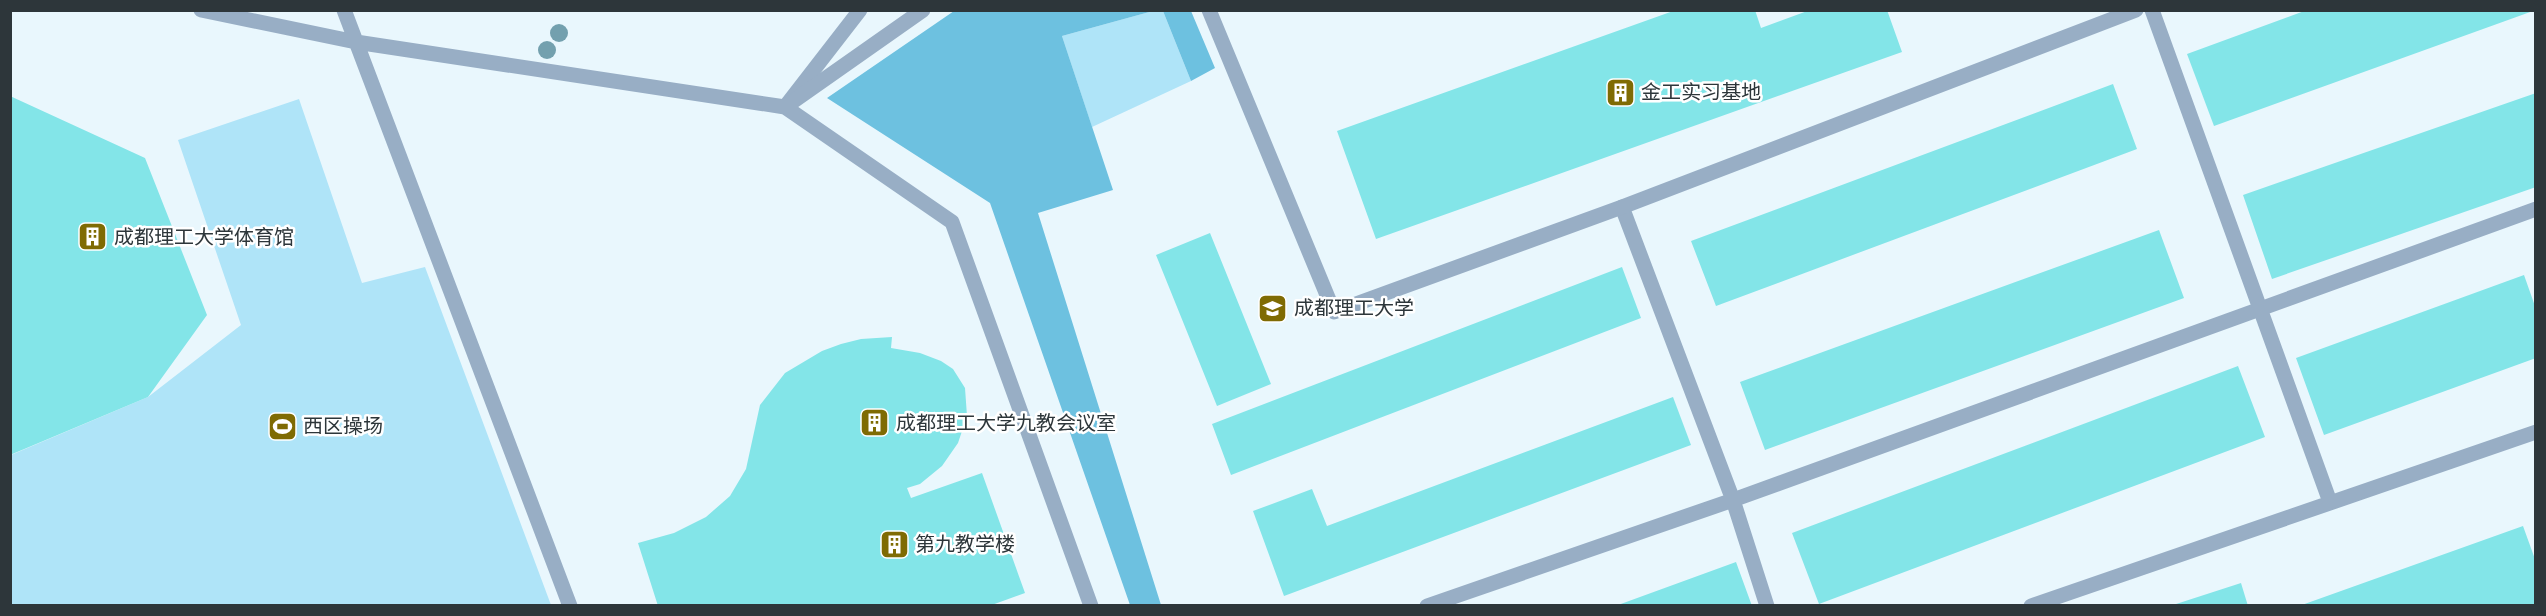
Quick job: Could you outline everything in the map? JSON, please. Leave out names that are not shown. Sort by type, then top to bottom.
[{"type":"street","points":[[201,10],[356,42],[785,107],[952,222],[1091,606]]},
{"type":"street","points":[[344,10],[570,606]]},
{"type":"street","points":[[785,107],[860,10]]},
{"type":"street","points":[[785,107],[923,10]]},
{"type":"street","points":[[1209,10],[1334,312],[1622,207],[2136,10]]},
{"type":"street","points":[[2152,10],[2330,502]]},
{"type":"street","points":[[1622,207],[1733,500],[1767,606]]},
{"type":"street","points":[[1427,606],[1733,500],[2535,209]]},
{"type":"street","points":[[2031,606],[2535,432]]},
{"type":"shaded area","points":[[954,11],[1153,11],[1062,36],[1113,190],[1038,213],[1161,605],[1130,605],[990,203],[827,98]]},
{"type":"shaded area","points":[[1153,11],[1163,11],[1191,81],[1092,127],[1062,36]]},
{"type":"shaded area","points":[[1163,11],[1191,11],[1215,68],[1191,81]]},
{"type":"shaded area","name":"西区操场","points":[[299,99],[362,283],[425,267],[551,605],[11,606],[11,455],[148,397],[241,325],[178,140]]},
{"type":"building","name":"金工实习基地","points":[[1676,10],[1755,10],[1761,28],[1810,10],[1887,10],[1902,52],[1376,239],[1337,131]]},
{"type":"building","points":[[2307,10],[2533,11],[2214,126],[2187,54]]},
{"type":"building","points":[[2113,84],[2137,149],[1716,306],[1691,241]]},
{"type":"building","points":[[2536,93],[2536,187],[2272,279],[2243,195]]},
{"type":"building","name":"成都理工大学体育馆","points":[[10,96],[145,158],[207,315],[148,397],[10,455]]},
{"type":"building","points":[[2159,230],[2184,298],[1765,450],[1740,382]]},
{"type":"building","points":[[1210,233],[1271,384],[1217,406],[1156,255]]},
{"type":"building","points":[[1622,267],[1641,318],[1231,475],[1212,424]]},
{"type":"building","points":[[2524,275],[2536,309],[2536,358],[2324,435],[2296,358]]},
{"type":"building","points":[[892,337],[891,348],[920,353],[941,361],[953,369],[965,388],[967,416],[958,443],[942,466],[920,484],[907,488],[911,498],[982,473],[1025,593],[989,606],[658,606],[638,543],[674,533],[706,517],[730,496],[746,469],[760,405],[785,373],[822,351],[841,344],[861,339]]},
{"type":"building","points":[[2238,366],[2265,437],[1819,604],[1792,533]]},
{"type":"building","points":[[1673,397],[1691,445],[1284,596],[1253,511],[1312,489],[1327,526]]},
{"type":"building","points":[[2523,526],[2536,562],[2536,606],[2299,606]]},
{"type":"building","points":[[1736,562],[1752,606],[1618,606],[1618,605]]},
{"type":"building","points":[[2241,583],[2248,606],[2173,606],[2173,605]]},
{"type":"place","name":"金工实习基地","points":[[1620,92]]},
{"type":"place","name":"成都理工大学体育馆","points":[[93,237]]},
{"type":"place","name":"成都理工大学","points":[[1273,308]]},
{"type":"place","name":"成都理工大学九教会议室","points":[[875,423]]},
{"type":"place","name":"西区操场","points":[[282,426]]},
{"type":"place","name":"第九教学楼","points":[[894,544]]}]
